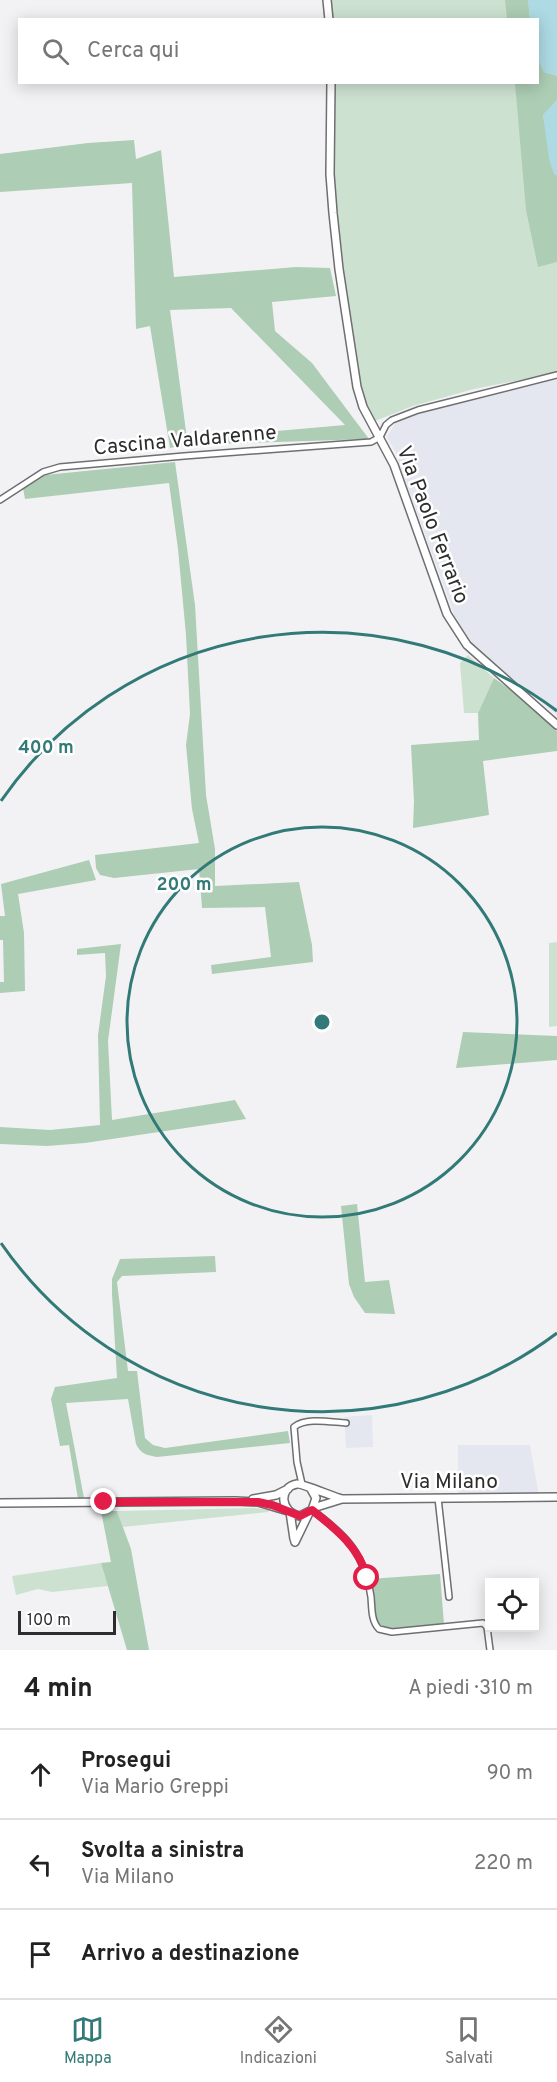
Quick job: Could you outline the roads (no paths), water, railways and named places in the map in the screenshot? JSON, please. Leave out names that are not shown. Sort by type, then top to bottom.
[{"type":"street","points":[[327,0],[328,18]]},
{"type":"street","name":"Via Paolo Ferrario","points":[[331,84],[330,174],[339,269],[357,387],[363,407],[394,465],[447,614],[453,625],[467,645],[557,725]]},
{"type":"street","points":[[380,437],[386,425],[392,420],[418,410],[557,375]]},
{"type":"street","name":"Cascina Valdarenne","points":[[0,500],[43,472],[60,468],[371,442],[380,437]]},
{"type":"street","points":[[302,1484],[297,1462],[294,1427],[300,1423],[318,1421],[346,1423]]},
{"type":"street","points":[[235,1501],[270,1496],[292,1486],[302,1484],[311,1489],[316,1498],[295,1542],[284,1498],[288,1489]]},
{"type":"street","name":"Via Milano","points":[[311,1489],[342,1499],[557,1497]]},
{"type":"street","points":[[438,1498],[449,1597]]},
{"type":"street","name":"Via Milano","points":[[311,1510],[342,1499]]},
{"type":"street","points":[[0,1503],[235,1501],[258,1502],[300,1516],[311,1510]]},
{"type":"street","points":[[311,1510],[352,1545],[362,1560],[374,1623],[379,1629],[392,1632],[483,1623],[487,1627],[490,1650]]},
{"type":"water","points":[[528,0],[557,0],[557,76],[544,72],[539,61],[539,18],[530,18]]},
{"type":"water","points":[[557,100],[557,175],[554,174],[549,159],[543,115]]}]
